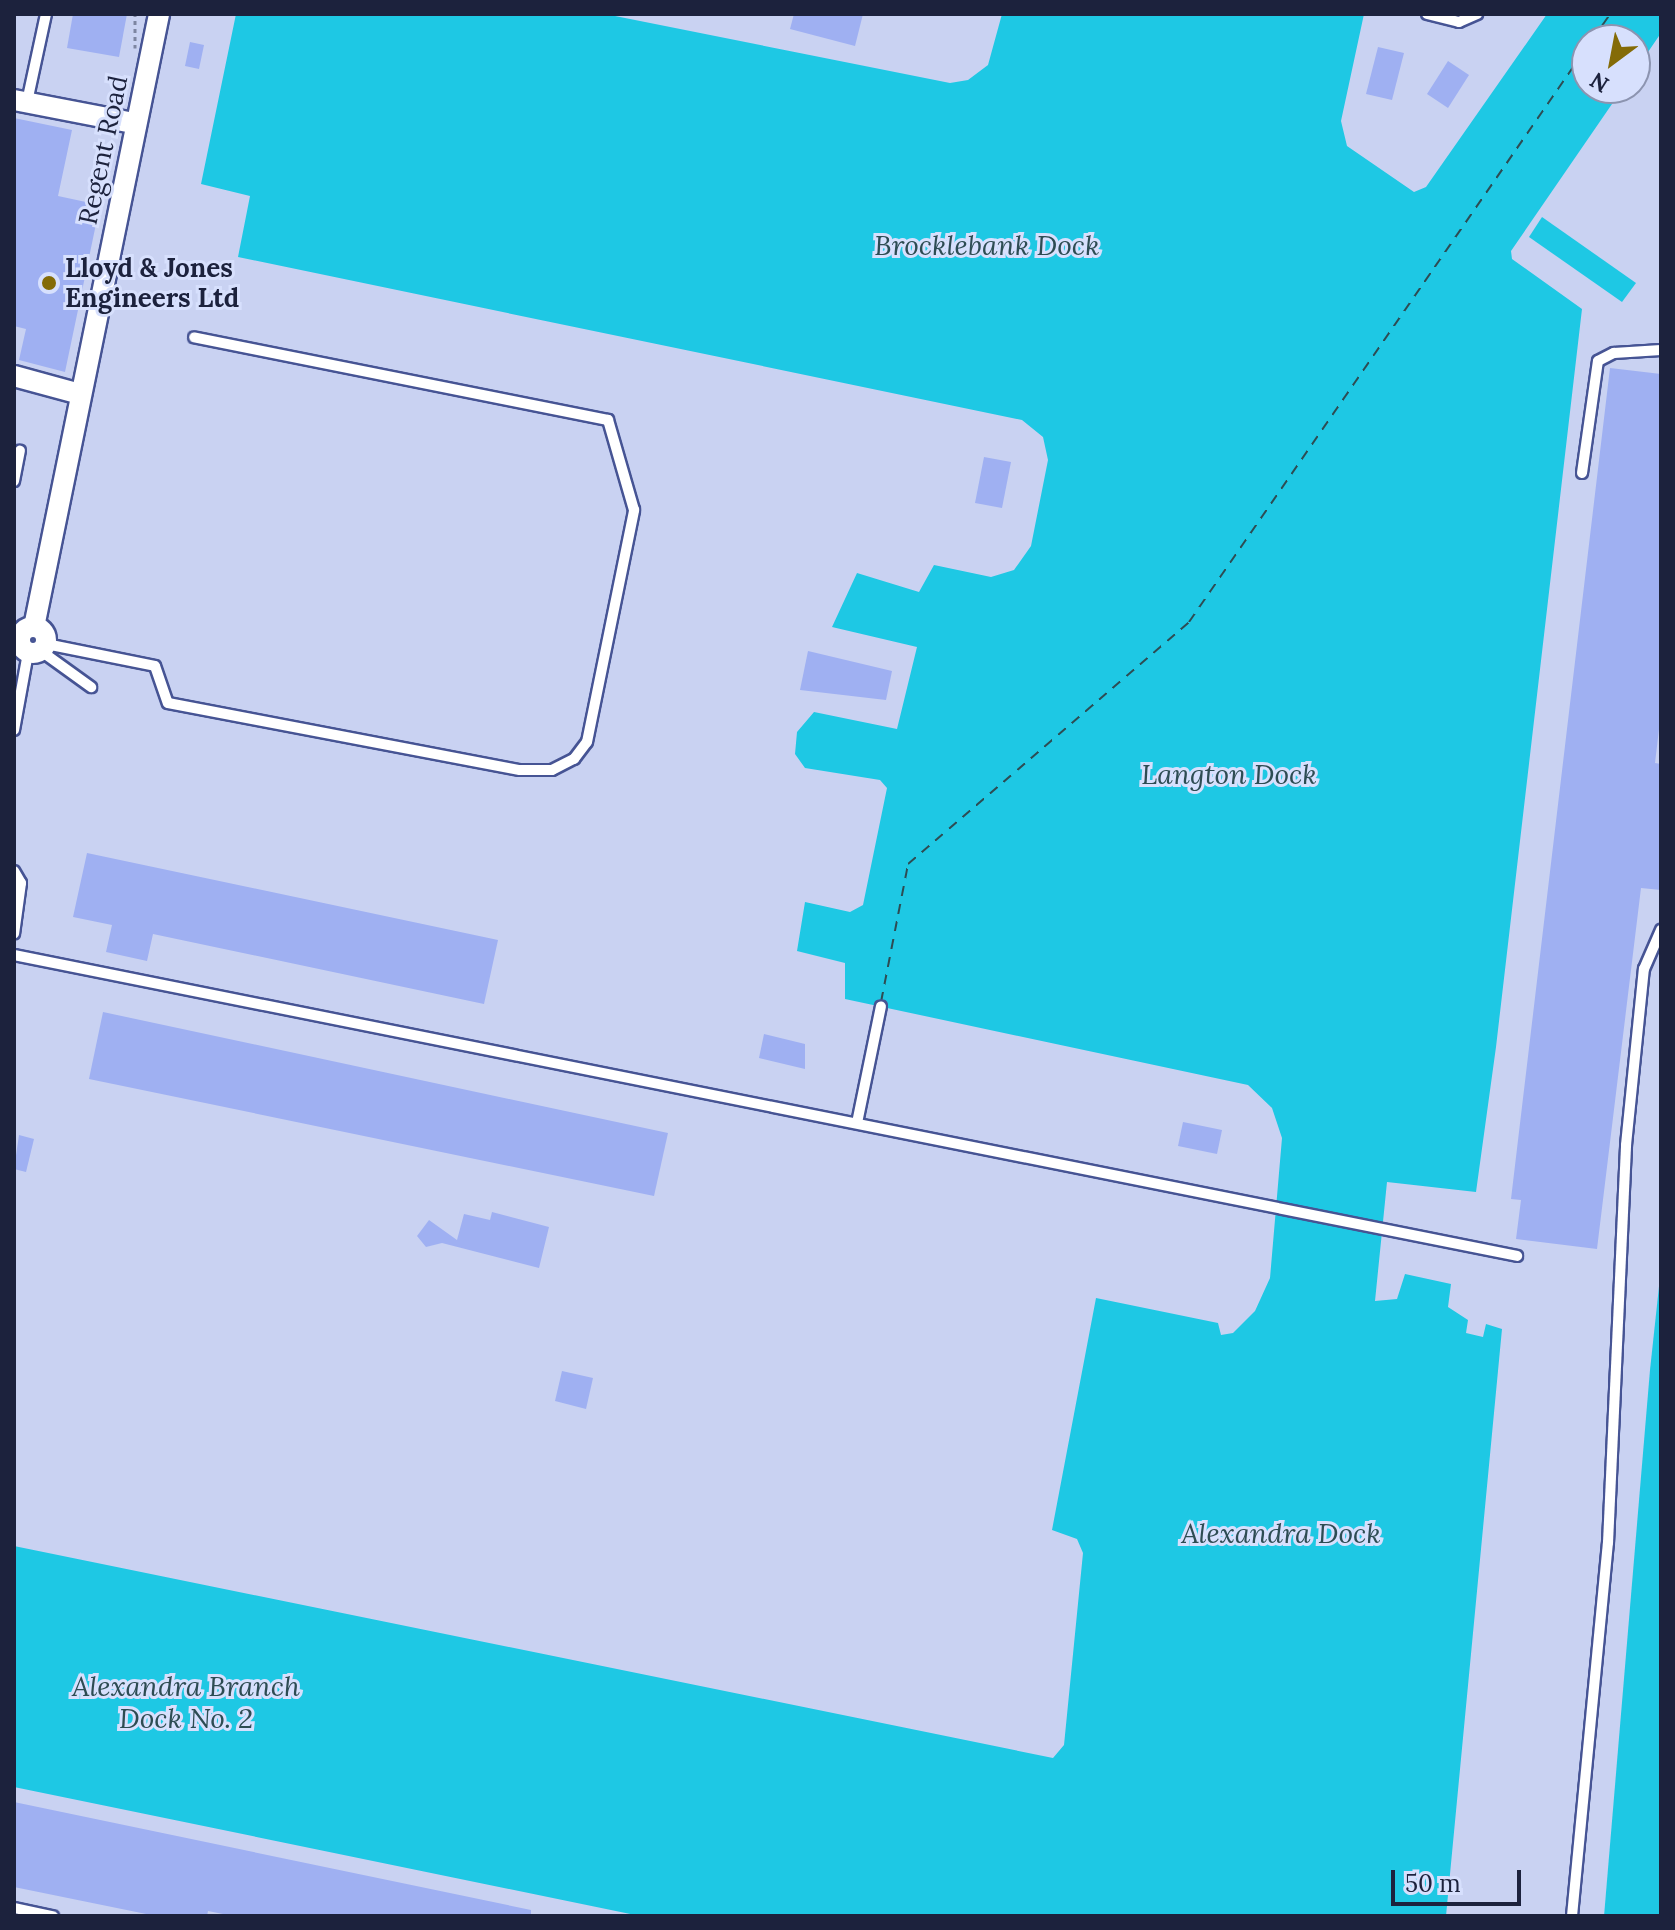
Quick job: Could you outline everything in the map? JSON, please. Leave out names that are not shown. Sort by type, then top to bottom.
[{"type":"street","name":"Regent Road","points":[[37,644],[80,394],[159,14]]},
{"type":"street","points":[[20,101],[134,123]]},
{"type":"street","points":[[14,376],[80,394]]},
{"type":"lane","points":[[20,101],[46,14]]},
{"type":"lane","points":[[1427,14],[1459,22],[1477,14]]},
{"type":"lane","points":[[37,644],[155,666],[168,703],[520,770],[552,770],[574,759],[587,742],[634,510],[608,420],[194,337]]},
{"type":"lane","points":[[1582,473],[1598,361],[1614,353],[1661,350]]},
{"type":"lane","points":[[14,481],[20,451]]},
{"type":"lane","points":[[37,644],[91,687]]},
{"type":"lane","name":"Regent Road","points":[[14,730],[37,644]]},
{"type":"lane","points":[[14,871],[21,883],[14,934]]},
{"type":"lane","points":[[1572,1916],[1608,1543],[1626,1145],[1644,969],[1661,930]]},
{"type":"lane","points":[[14,955],[1517,1256]]},
{"type":"lane","points":[[857,1123],[881,1006]]},
{"type":"lane","points":[[14,1908],[53,1916]]},
{"type":"path","points":[[131,47],[135,14]]},
{"type":"shaded area","points":[[14,14],[1661,14],[1661,1268],[1604,1916],[14,1916]]},
{"type":"water","points":[[236,14],[605,14],[950,83],[968,80],[988,65],[1002,14],[1364,14],[1341,121],[1347,146],[1414,192],[1426,187],[1547,14],[1661,14],[1661,33],[1651,48],[1651,24],[1571,24],[1571,104],[1612,104],[1511,251],[1512,259],[1582,309],[1496,1047],[1476,1192],[1387,1182],[1375,1301],[1397,1299],[1405,1274],[1451,1284],[1448,1307],[1468,1320],[1466,1333],[1483,1337],[1486,1324],[1502,1329],[1446,1916],[640,1916],[14,1787],[14,1546],[1053,1758],[1064,1745],[1083,1553],[1077,1539],[1052,1530],[1096,1298],[1218,1323],[1221,1335],[1233,1333],[1255,1311],[1270,1278],[1282,1138],[1272,1108],[1248,1085],[845,999],[845,963],[797,951],[805,902],[850,912],[863,905],[887,788],[880,780],[805,768],[795,754],[797,732],[814,712],[897,729],[917,647],[832,627],[857,573],[919,592],[934,565],[991,577],[1014,570],[1031,546],[1048,460],[1043,437],[1022,420],[238,257],[250,196],[201,184]]},
{"type":"water","points":[[1542,217],[1636,283],[1622,302],[1529,237]]},
{"type":"water","points":[[1661,1268],[1661,1916],[1604,1916],[1650,1370]]},
{"type":"building","points":[[73,14],[127,14],[119,57],[67,48]]},
{"type":"building","points":[[794,14],[863,14],[855,46],[790,29]]},
{"type":"building","points":[[190,42],[204,45],[199,69],[185,66]]},
{"type":"building","points":[[1378,47],[1404,53],[1392,100],[1366,94]]},
{"type":"building","points":[[1448,61],[1469,75],[1448,108],[1427,94]]},
{"type":"building","name":"Lloyd & Jones Engineers Ltd","points":[[14,118],[72,130],[58,196],[100,205],[65,372],[19,360],[26,329],[14,326]]},
{"type":"building","points":[[1610,368],[1661,374],[1661,712],[1655,763],[1661,764],[1661,890],[1641,888],[1597,1249],[1516,1239],[1521,1200],[1511,1199]]},
{"type":"building","points":[[984,457],[1011,462],[1002,508],[975,503]]},
{"type":"building","points":[[808,651],[892,671],[886,700],[800,690]]},
{"type":"building","points":[[87,853],[498,940],[484,1004],[153,934],[147,961],[106,952],[112,925],[73,917]]},
{"type":"building","points":[[103,1012],[668,1133],[654,1196],[89,1079]]},
{"type":"building","points":[[764,1034],[805,1044],[805,1069],[759,1058]]},
{"type":"building","points":[[1183,1122],[1222,1130],[1217,1154],[1178,1146]]},
{"type":"building","points":[[19,1135],[34,1139],[26,1172],[14,1169]]},
{"type":"building","points":[[492,1212],[549,1227],[539,1268],[442,1243],[426,1247],[417,1236],[429,1220],[457,1240],[464,1214],[490,1220]]},
{"type":"building","points":[[562,1371],[593,1378],[586,1409],[555,1401]]},
{"type":"building","points":[[14,1802],[531,1910],[531,1916],[233,1916],[208,1911],[207,1916],[156,1916],[14,1887]]},
{"type":"ferry route","points":[[1603,24],[1610,14]]},
{"type":"ferry route","points":[[881,1002],[908,864],[1189,622],[1571,70]]},
{"type":"place","name":"Lloyd & Jones Engineers Ltd","points":[[49,283]]},
{"type":"water label","name":"Brocklebank Dock","points":[[987,245]]},
{"type":"water label","name":"Langton Dock","points":[[1229,774]]},
{"type":"water label","name":"Alexandra Dock","points":[[1281,1533]]},
{"type":"water label","name":"Alexandra Branch Dock No. 2","points":[[186,1702]]}]
